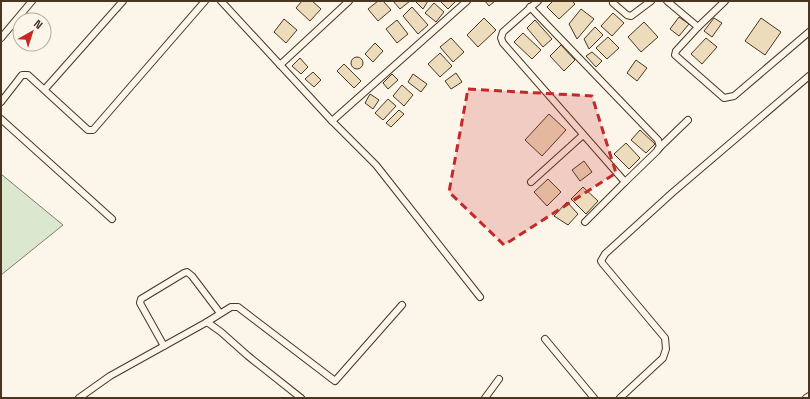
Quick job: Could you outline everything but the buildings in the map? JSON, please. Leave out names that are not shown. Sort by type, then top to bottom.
[{"type":"street","points":[[1,38],[3,30],[32,1]]},
{"type":"street","points":[[45,89],[123,1]]},
{"type":"street","points":[[2,99],[22,75],[25,74],[45,89],[88,130],[93,130],[205,1]]},
{"type":"street","points":[[221,1],[332,121],[376,165],[480,297]]},
{"type":"street","points":[[280,65],[349,1]]},
{"type":"street","points":[[332,121],[467,1]]},
{"type":"street","points":[[538,1],[503,32],[501,38],[502,43],[625,182]]},
{"type":"street","points":[[613,3],[627,15],[631,16],[651,1]]},
{"type":"street","points":[[667,1],[698,27]]},
{"type":"street","points":[[725,1],[698,27],[676,51],[675,55],[724,98],[734,96],[809,32]]},
{"type":"street","points":[[530,7],[658,140],[660,147],[657,151]]},
{"type":"street","points":[[620,398],[663,358],[666,343],[664,338],[603,264],[601,261],[605,254],[672,193],[809,76]]},
{"type":"street","points":[[1,119],[112,219]]},
{"type":"street","points":[[586,222],[688,120]]},
{"type":"street","points":[[531,182],[583,135]]},
{"type":"street","points":[[164,346],[140,303],[141,299],[184,273],[187,272],[192,276],[220,313]]},
{"type":"street","points":[[79,398],[110,376],[208,322],[231,307],[238,307],[244,310],[335,381],[402,304]]},
{"type":"street","points":[[208,322],[301,398]]},
{"type":"street","points":[[545,339],[594,398]]},
{"type":"street","points":[[485,398],[499,379]]},
{"type":"highlighted area","points":[[468,89],[592,96],[616,173],[504,245],[449,192]]},
{"type":"green space","points":[[1,174],[63,225],[1,275]]}]
